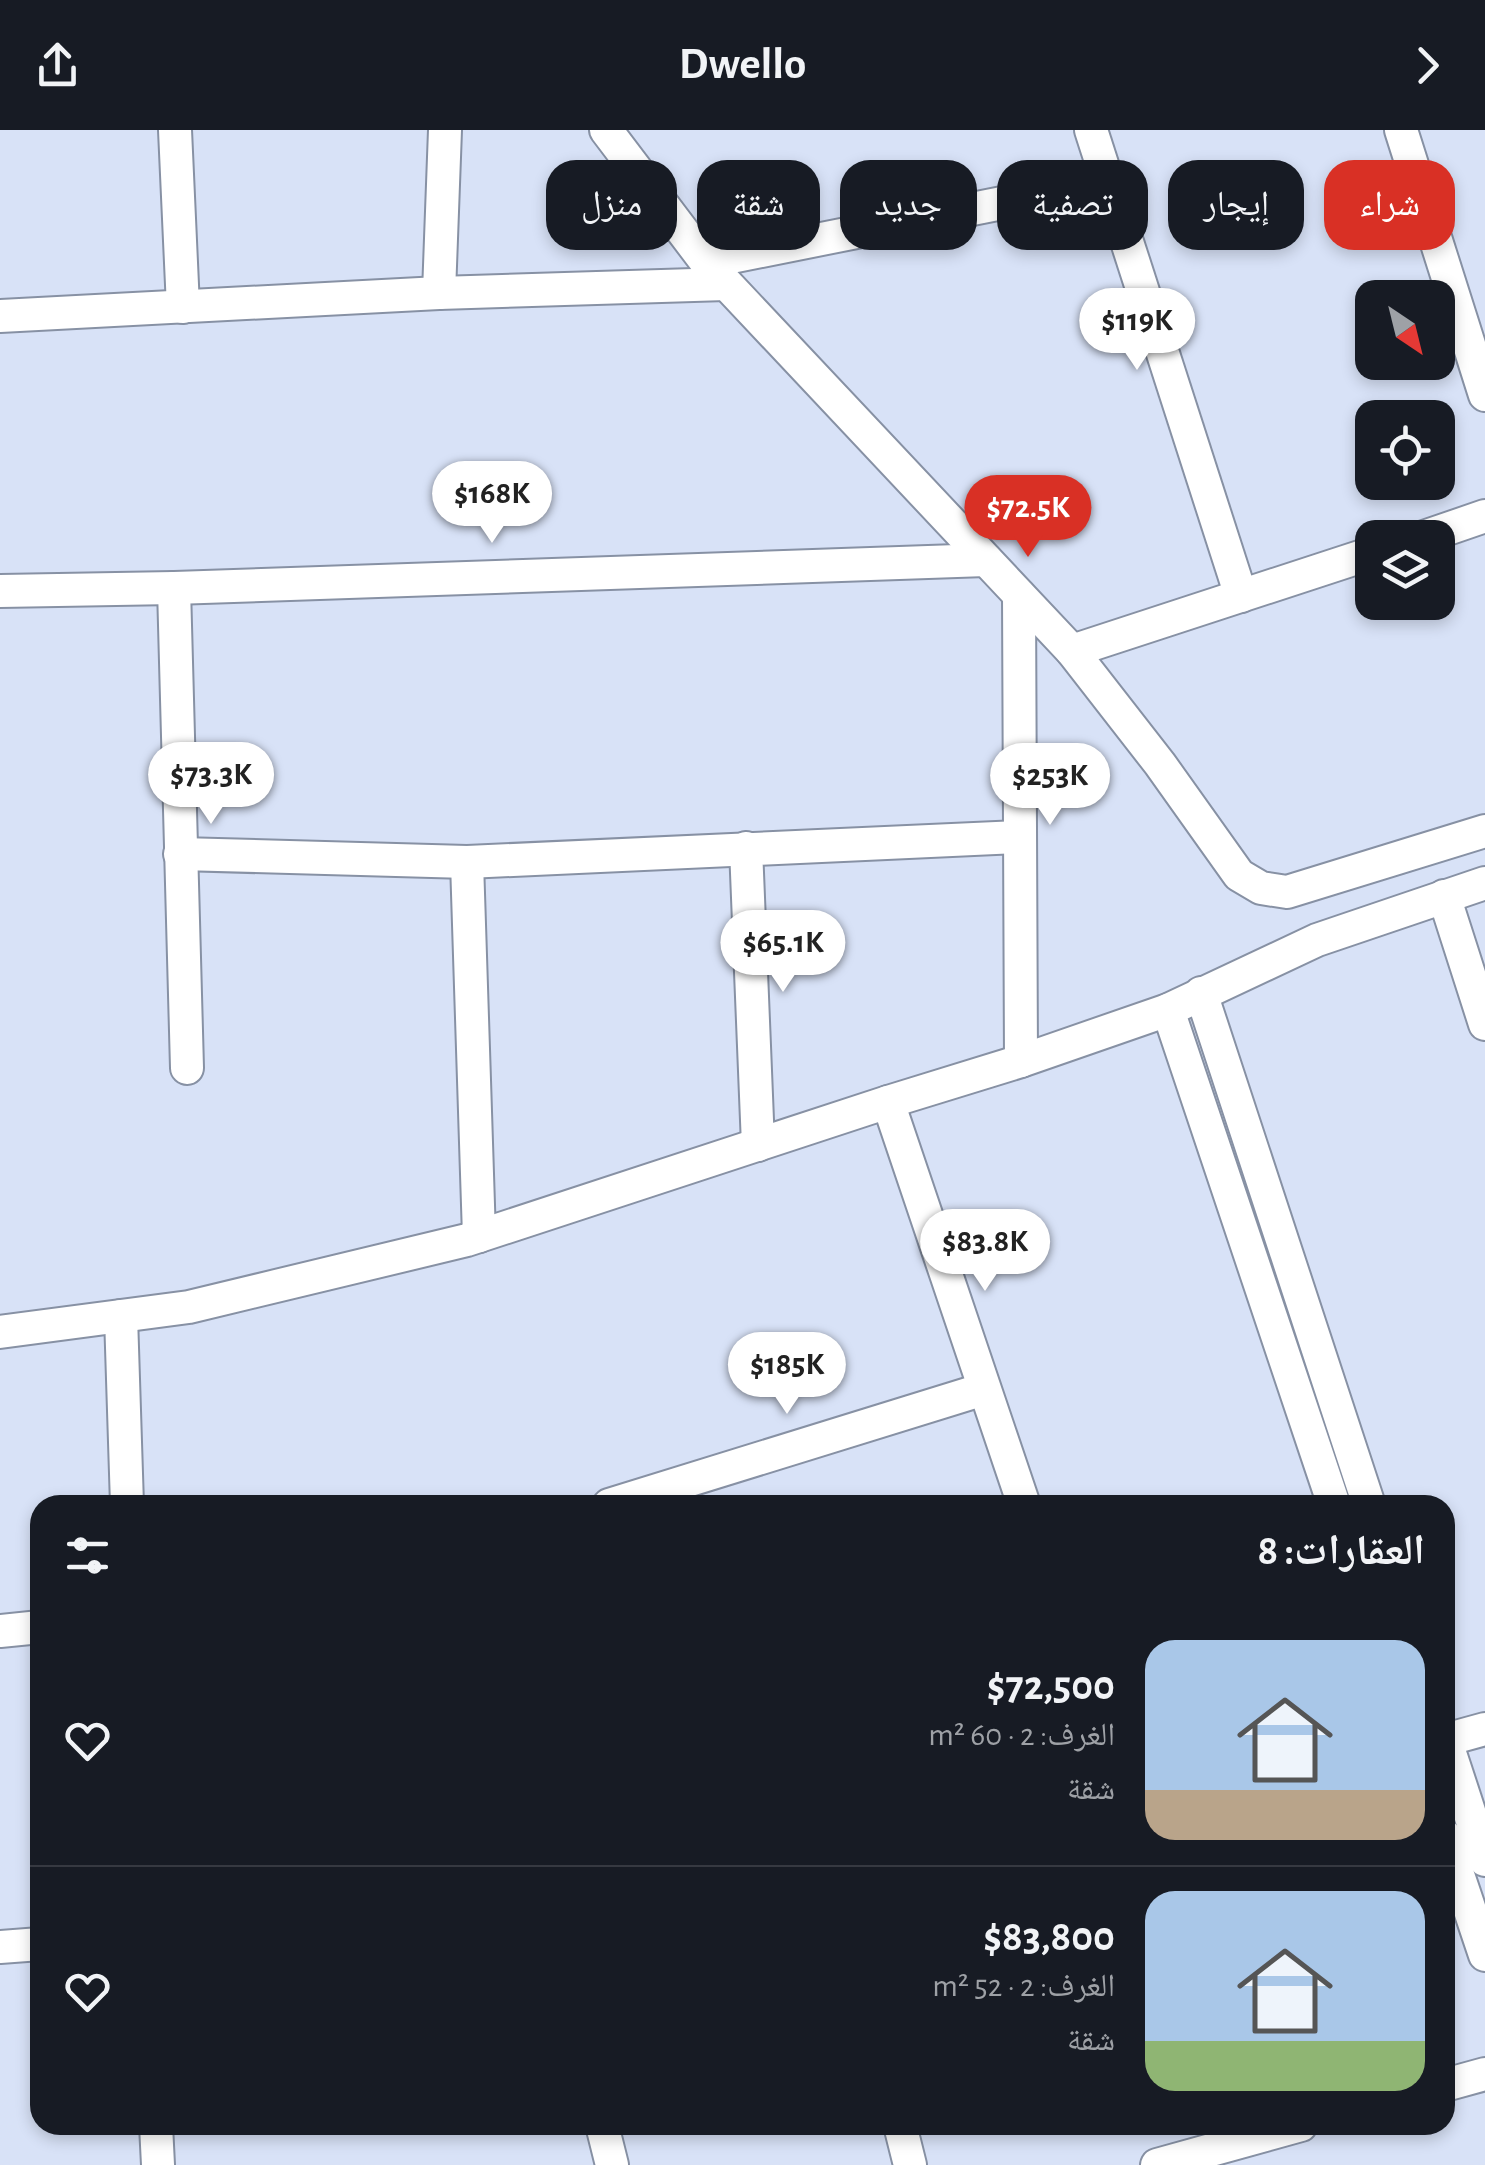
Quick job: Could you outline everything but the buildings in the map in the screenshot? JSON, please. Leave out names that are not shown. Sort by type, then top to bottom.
[{"type":"street","points":[[174,130],[183,307]]},
{"type":"street","points":[[439,294],[445,130]]},
{"type":"street","points":[[606,130],[716,273],[1072,652],[1160,764],[1238,875],[1261,888],[1288,892],[1485,831]]},
{"type":"street","points":[[1091,130],[1101,160]]},
{"type":"street","points":[[1401,130],[1485,395]]},
{"type":"street","points":[[0,316],[439,294],[716,273],[997,208]]},
{"type":"street","points":[[1130,250],[1241,596]]},
{"type":"street","points":[[1455,526],[1485,516]]},
{"type":"street","points":[[1072,652],[1355,559]]},
{"type":"street","points":[[0,590],[174,588],[986,560]]},
{"type":"street","points":[[174,588],[187,1068]]},
{"type":"street","points":[[1019,595],[1021,1061]]},
{"type":"street","points":[[180,854],[467,862],[1019,837]]},
{"type":"street","points":[[746,848],[758,1145]]},
{"type":"street","points":[[467,862],[478,1236]]},
{"type":"street","points":[[0,1332],[189,1307],[478,1236],[1168,1010],[1330,934],[1485,883]]},
{"type":"street","points":[[1444,896],[1485,1024]]},
{"type":"street","points":[[1201,993],[1366,1495]]},
{"type":"street","points":[[1168,1010],[1331,1495]]},
{"type":"street","points":[[888,1102],[1021,1495]]},
{"type":"street","points":[[122,1316],[127,1495]]},
{"type":"street","points":[[641,1495],[984,1389]]},
{"type":"street","points":[[0,1631],[30,1628]]},
{"type":"street","points":[[1455,1736],[1485,1729]]},
{"type":"street","points":[[1455,1769],[1485,1860]]},
{"type":"street","points":[[1455,1866],[1485,1955]]},
{"type":"street","points":[[0,1947],[30,1945]]},
{"type":"street","points":[[1455,2082],[1485,2074]]},
{"type":"street","points":[[156,2135],[158,2165]]},
{"type":"street","points":[[604,2135],[612,2165]]},
{"type":"street","points":[[902,2135],[910,2165]]},
{"type":"street","points":[[1156,2165],[1213,2137]]}]
